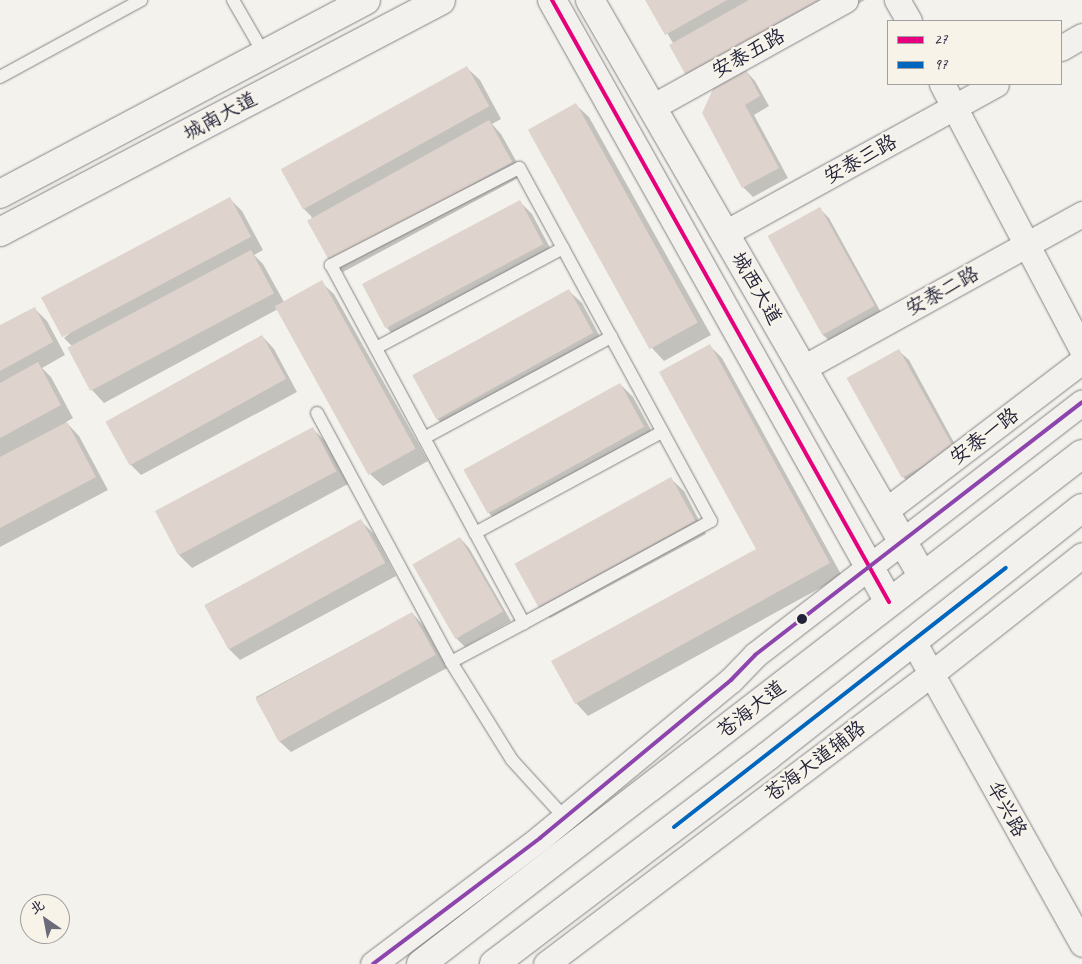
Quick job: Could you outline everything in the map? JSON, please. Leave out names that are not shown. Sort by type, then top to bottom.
[{"type":"main road","name":"城南大道","points":[[0,194],[366,0]]},
{"type":"main road","name":"城南大道","points":[[0,232],[441,0]]},
{"type":"main road","name":"城西大道","points":[[552,0],[889,602]]},
{"type":"main road","name":"城西大道","points":[[590,0],[923,577]]},
{"type":"main road","name":"苍海大道","points":[[421,964],[1082,454]]},
{"type":"main road","points":[[494,964],[913,642],[1082,508]]},
{"type":"street","name":"安泰五路","points":[[652,107],[844,0]]},
{"type":"street","points":[[897,0],[908,20]]},
{"type":"street","points":[[1062,47],[1082,36]]},
{"type":"street","points":[[943,85],[1082,349]]},
{"type":"street","name":"安泰三路","points":[[725,234],[994,85]]},
{"type":"street","name":"安泰二路","points":[[802,368],[1082,214]]},
{"type":"street","name":"安泰一路","points":[[885,511],[1082,361]]},
{"type":"street","points":[[372,964],[564,817],[731,680],[755,655],[1082,402]]},
{"type":"street","name":"苍海大道辅路","points":[[546,964],[931,674],[1082,555]]},
{"type":"street","name":"华兴路","points":[[913,642],[1082,944]]},
{"type":"lane","points":[[0,77],[141,0]]},
{"type":"lane","points":[[233,0],[264,54]]},
{"type":"lane","points":[[450,662],[524,623],[711,521],[519,168],[331,266],[524,623]]},
{"type":"lane","points":[[376,348],[562,248]]},
{"type":"lane","points":[[424,438],[611,337]]},
{"type":"lane","points":[[317,413],[450,662],[512,760],[564,817]]},
{"type":"lane","points":[[475,532],[662,432]]},
{"type":"building","points":[[645,0],[727,0],[665,35]]},
{"type":"building","points":[[749,0],[830,0],[688,79],[669,45]]},
{"type":"building","points":[[467,66],[489,106],[303,209],[281,169]]},
{"type":"building","points":[[746,70],[760,96],[745,105],[779,168],[742,188],[702,113],[714,87]]},
{"type":"building","points":[[576,103],[698,323],[650,349],[528,130]]},
{"type":"building","points":[[489,120],[512,162],[330,263],[307,221]]},
{"type":"building","points":[[230,197],[251,237],[62,337],[41,297]]},
{"type":"building","points":[[520,200],[543,244],[385,328],[362,284]]},
{"type":"building","points":[[820,207],[875,306],[822,335],[768,236]]},
{"type":"building","points":[[251,250],[274,293],[90,391],[67,348]]},
{"type":"building","points":[[322,280],[416,449],[368,475],[275,306]]},
{"type":"building","points":[[569,289],[593,333],[437,420],[412,376]]},
{"type":"building","points":[[35,307],[53,342],[0,371],[0,325]]},
{"type":"building","points":[[262,335],[286,379],[130,466],[105,422]]},
{"type":"building","points":[[710,344],[830,563],[575,704],[551,661],[756,549],[659,372]]},
{"type":"building","points":[[899,349],[954,449],[902,478],[847,378]]},
{"type":"building","points":[[38,362],[61,405],[0,438],[0,383]]},
{"type":"building","points":[[620,383],[644,427],[488,514],[463,470]]},
{"type":"building","points":[[67,422],[96,477],[0,528],[0,457]]},
{"type":"building","points":[[313,427],[336,471],[178,555],[155,511]]},
{"type":"building","points":[[671,477],[695,521],[539,608],[514,564]]},
{"type":"building","points":[[361,519],[385,563],[229,650],[204,606]]},
{"type":"building","points":[[460,537],[503,611],[455,639],[412,564]]},
{"type":"building","points":[[412,612],[436,655],[279,742],[255,699]]},
{"type":"transit line","name":"27","points":[[552,0],[889,602]]},
{"type":"transit line","points":[[373,964],[540,838],[731,680],[755,655],[1082,402]]},
{"type":"transit line","name":"97","points":[[674,827],[1006,568]]}]
